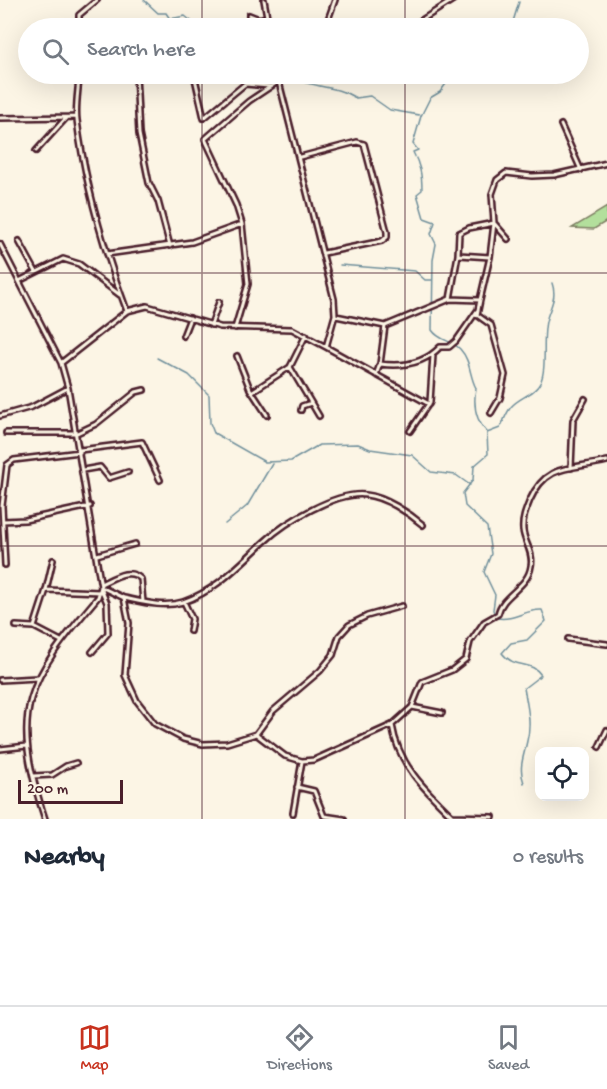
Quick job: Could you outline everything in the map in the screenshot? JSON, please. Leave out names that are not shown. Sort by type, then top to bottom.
[{"type":"street","points":[[79,18],[79,15],[97,0]]},
{"type":"street","points":[[263,18],[267,17],[264,0]]},
{"type":"street","points":[[329,18],[335,0]]},
{"type":"street","points":[[425,18],[453,0]]},
{"type":"street","points":[[249,15],[256,18]]},
{"type":"street","points":[[78,84],[76,117],[96,213],[127,311]]},
{"type":"street","points":[[137,84],[140,134],[149,183],[158,201],[170,246]]},
{"type":"street","points":[[196,84],[204,118],[245,84],[270,86]]},
{"type":"street","points":[[235,328],[248,284],[242,224],[236,204],[205,139],[274,84]]},
{"type":"street","points":[[280,84],[324,253],[335,315],[326,347]]},
{"type":"street","points":[[36,151],[68,117]]},
{"type":"street","points":[[0,118],[76,117]]},
{"type":"street","points":[[561,125],[581,170]]},
{"type":"street","points":[[300,157],[357,142],[364,144],[387,232],[387,237],[382,241],[324,253]]},
{"type":"street","points":[[381,364],[406,364],[433,355],[440,347],[449,347],[456,341],[477,311],[490,257],[494,224],[493,186],[501,176],[510,173],[538,176],[581,170],[607,163]]},
{"type":"street","points":[[108,254],[192,242],[242,224]]},
{"type":"street","points":[[494,224],[507,239]]},
{"type":"street","points":[[450,299],[458,255],[459,232],[494,224]]},
{"type":"street","points":[[19,241],[36,272]]},
{"type":"street","points":[[0,244],[60,363],[68,388],[90,506],[101,588],[107,603],[108,633],[92,652]]},
{"type":"street","points":[[458,255],[490,257]]},
{"type":"street","points":[[19,281],[63,259],[73,261],[122,297]]},
{"type":"street","points":[[335,315],[385,326],[450,299],[480,300]]},
{"type":"street","points":[[211,325],[219,302]]},
{"type":"street","points":[[60,363],[127,311],[147,306],[211,325],[235,328],[292,329],[429,404]]},
{"type":"street","points":[[477,311],[478,317],[491,325],[505,375],[500,398],[491,413]]},
{"type":"street","points":[[183,336],[190,318]]},
{"type":"street","points":[[376,375],[381,364],[385,326]]},
{"type":"street","points":[[253,391],[290,367],[306,335]]},
{"type":"street","points":[[410,431],[429,404],[433,355]]},
{"type":"street","points":[[237,356],[267,415]]},
{"type":"street","points":[[290,367],[319,416]]},
{"type":"street","points":[[0,416],[32,407],[68,388]]},
{"type":"street","points":[[6,433],[77,433],[96,424],[136,392],[144,390]]},
{"type":"street","points":[[571,468],[573,420],[585,399]]},
{"type":"street","points":[[301,410],[302,406],[311,403]]},
{"type":"street","points":[[5,565],[4,474],[10,462],[142,442],[160,480]]},
{"type":"street","points":[[256,734],[285,756],[302,761],[320,758],[392,724],[411,707],[422,682],[460,664],[468,656],[470,642],[484,622],[494,618],[501,604],[520,588],[531,568],[523,519],[536,487],[544,477],[571,468],[607,461]]},
{"type":"street","points":[[83,470],[100,468],[109,478],[128,472]]},
{"type":"street","points":[[46,590],[101,588],[124,598],[142,602],[161,605],[184,602],[222,579],[266,540],[320,504],[365,494],[406,512],[423,525]]},
{"type":"street","points":[[3,521],[25,520],[90,506]]},
{"type":"street","points":[[97,555],[135,544]]},
{"type":"street","points":[[34,627],[46,590],[52,560]]},
{"type":"street","points":[[45,819],[27,746],[26,723],[38,678],[60,641],[101,588],[127,573],[136,575],[141,579],[142,602]]},
{"type":"street","points":[[124,598],[129,629],[125,675],[137,701],[155,724],[183,739],[203,744],[227,743],[256,734],[273,711],[320,671],[333,655],[339,636],[349,625],[367,616],[402,606]]},
{"type":"street","points":[[184,602],[192,619],[190,631]]},
{"type":"street","points":[[16,626],[34,627],[60,641]]},
{"type":"street","points":[[568,639],[586,644],[607,644]]},
{"type":"street","points":[[0,680],[38,678]]},
{"type":"street","points":[[411,707],[442,713]]},
{"type":"street","points":[[392,724],[400,756],[410,771],[452,816],[493,817]]},
{"type":"street","points":[[599,747],[607,730]]},
{"type":"street","points":[[0,749],[27,746]]},
{"type":"street","points":[[293,813],[302,761]]},
{"type":"street","points":[[33,776],[52,775],[66,766],[76,764]]},
{"type":"street","points":[[297,787],[314,791],[324,816],[344,819]]},
{"type":"green space","points":[[607,207],[607,221],[594,229],[572,228]]},
{"type":"waterway","points":[[144,0],[158,13],[166,13],[169,18]]},
{"type":"waterway","points":[[514,18],[519,2]]},
{"type":"waterway","points":[[175,18],[185,16],[188,18]]},
{"type":"waterway","points":[[310,84],[339,90],[356,98],[370,96],[390,110],[419,115]]},
{"type":"waterway","points":[[446,84],[440,92],[430,98],[421,116],[413,144],[418,150],[413,152],[421,175],[422,190],[417,194],[424,218],[435,222],[431,234],[436,244],[433,260],[432,330],[438,336],[457,346],[464,354],[476,388],[476,412],[487,432]]},
{"type":"waterway","points":[[340,265],[415,271],[425,280],[432,280]]},
{"type":"waterway","points":[[524,783],[522,767],[529,728],[524,688],[541,675],[533,668],[512,662],[502,653],[511,643],[527,640],[546,621],[542,610],[509,618],[497,618],[493,610],[495,595],[484,572],[491,554],[487,527],[465,506],[463,493],[473,480],[474,466],[488,454],[487,433],[500,428],[511,407],[540,383],[544,369],[545,325],[554,297],[552,283]]},
{"type":"waterway","points":[[157,358],[189,375],[209,395],[210,423],[214,433],[265,462],[291,461],[319,445],[358,444],[370,449],[412,455],[431,472],[456,475],[470,485]]},
{"type":"waterway","points":[[225,524],[247,506],[272,464]]}]
